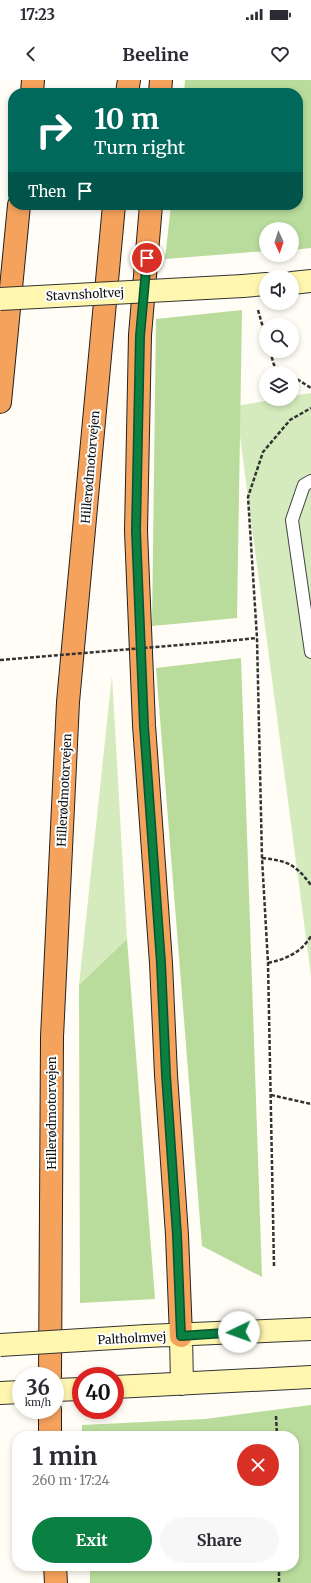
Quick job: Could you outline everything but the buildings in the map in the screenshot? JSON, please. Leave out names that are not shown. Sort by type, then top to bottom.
[{"type":"highway","points":[[0,402],[19,210]]},
{"type":"highway","name":"Hillerødmotorvejen","points":[[50,1367],[52,1037],[68,702],[114,210]]},
{"type":"highway","points":[[151,210],[140,336],[136,531],[144,726],[161,963],[166,1075],[177,1235],[181,1336]]},
{"type":"highway","points":[[50,1419],[50,1431]]},
{"type":"highway","points":[[55,1571],[56,1583]]},
{"type":"street","points":[[299,283],[311,282]]},
{"type":"street","name":"Stavnsholtvej","points":[[0,299],[259,285]]},
{"type":"street","name":"Paltholmvej","points":[[0,1345],[311,1328]]},
{"type":"street","points":[[181,1336],[182,1384]]},
{"type":"street","points":[[124,1387],[311,1377]]},
{"type":"street","points":[[0,1393],[12,1392]]},
{"type":"lane","points":[[311,482],[304,485],[292,520],[311,652]]},
{"type":"path","points":[[299,380],[311,388]]},
{"type":"path","points":[[274,1266],[268,963],[262,858],[257,638],[248,497],[262,452],[290,420],[311,408]]},
{"type":"path","points":[[0,660],[257,638]]},
{"type":"path","points":[[262,858],[282,860],[299,870],[311,885]]},
{"type":"path","points":[[268,963],[289,958],[306,945],[311,936]]},
{"type":"path","points":[[271,1095],[311,1104]]},
{"type":"path","points":[[276,1416],[277,1431]]},
{"type":"path","points":[[279,1571],[279,1583]]},
{"type":"green space","points":[[185,80],[311,80],[311,248],[299,249],[299,222],[259,222],[259,252],[165,259],[170,210],[303,210],[303,88],[184,88]]},
{"type":"green space","points":[[242,310],[237,618],[152,626],[156,319]]},
{"type":"green space","points":[[311,393],[311,976],[236,406],[259,402],[259,406],[299,406],[299,395]]},
{"type":"green space","points":[[241,658],[262,1277],[202,1246],[156,668]]},
{"type":"green space","points":[[112,675],[127,939],[79,985]]},
{"type":"green space","points":[[127,939],[155,1299],[80,1303],[79,985]]},
{"type":"green space","points":[[311,1405],[311,1583],[90,1583],[90,1571],[299,1571],[299,1431],[82,1431],[82,1425],[205,1419]]},
{"type":"route","points":[[147,258],[140,336],[136,531],[144,726],[156,877],[166,1075],[177,1235],[181,1336],[239,1332]]}]
